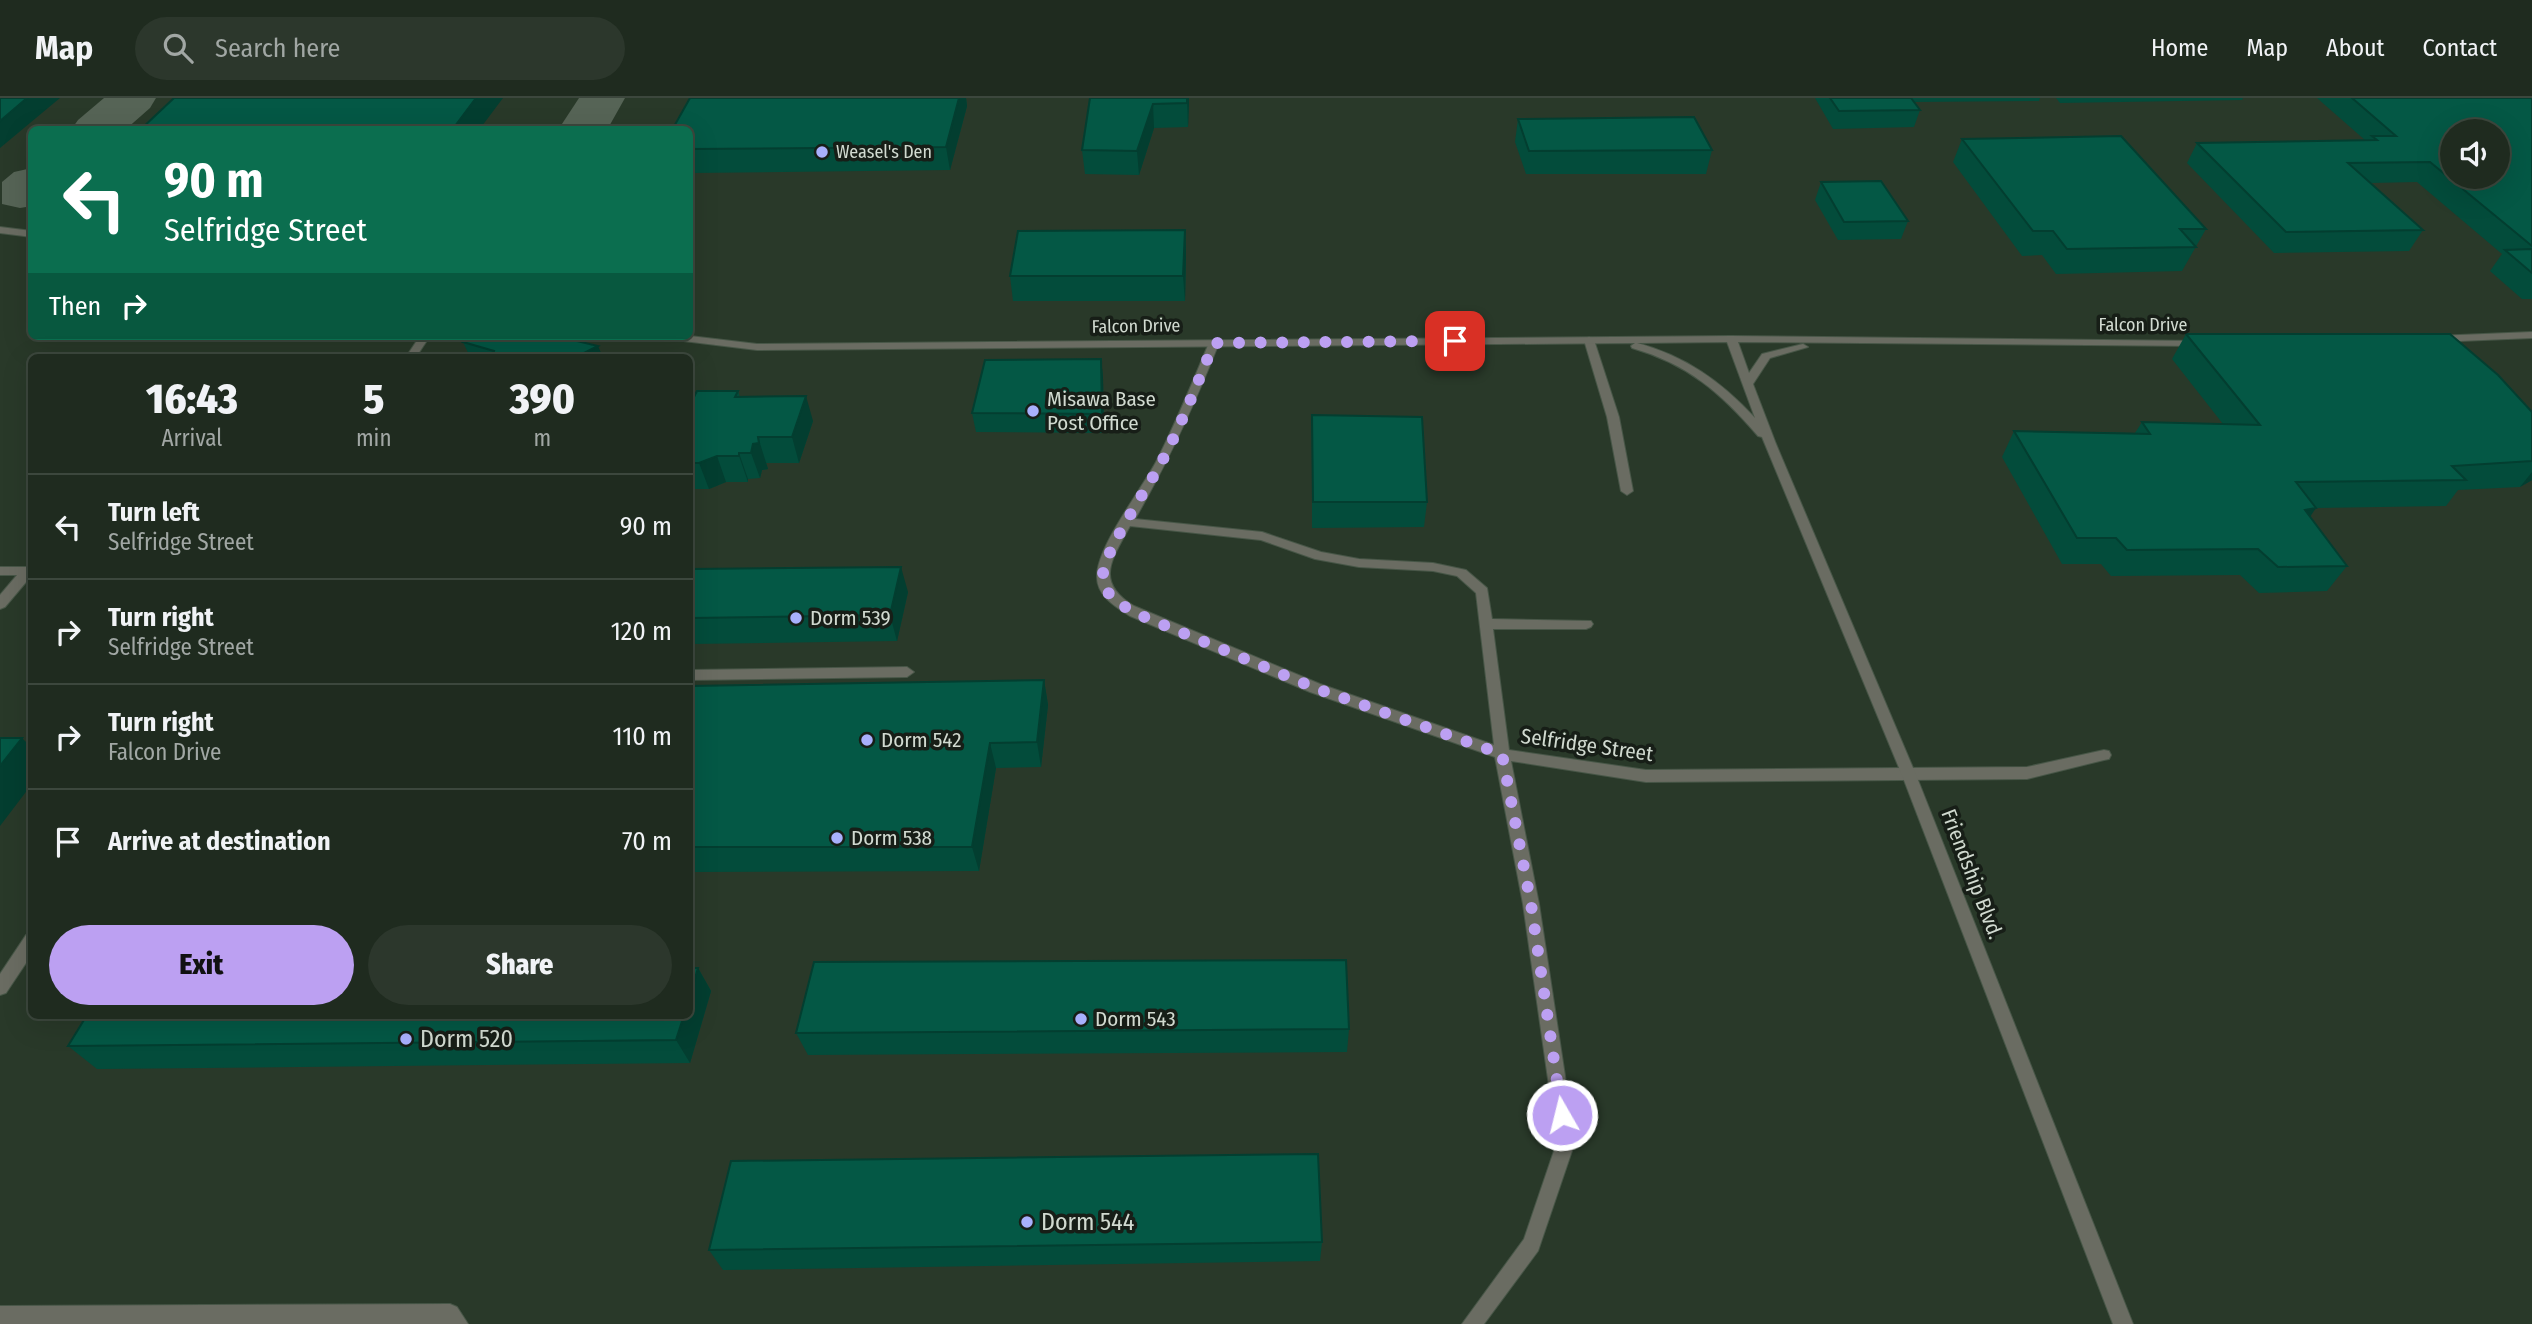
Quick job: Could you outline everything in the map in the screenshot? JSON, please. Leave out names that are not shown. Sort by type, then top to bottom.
[{"type":"street","points":[[0,230],[28,234]]},
{"type":"street","points":[[2418,339],[2532,335]]},
{"type":"street","name":"Falcon Drive","points":[[693,339],[757,347],[1731,339],[2208,342]]},
{"type":"street","name":"Friendship Blvd.","points":[[1731,339],[1770,443],[1909,775],[2123,1324]]},
{"type":"street","points":[[1589,340],[1613,417],[1627,491]]},
{"type":"street","name":"Friendship Blvd.","points":[[1608,340],[1665,352],[1718,386],[1770,443]]},
{"type":"street","points":[[1749,382],[1766,356],[1838,341]]},
{"type":"street","name":"Selfridge Street","points":[[1214,343],[1161,463],[1111,550],[1103,573],[1105,589],[1116,602],[1315,688],[1502,754],[1646,776],[2027,773],[2104,755]]},
{"type":"street","points":[[1129,522],[1262,536],[1319,556],[1359,563],[1433,567],[1461,573],[1482,592],[1502,754],[1531,904],[1566,1142],[1531,1244],[1472,1324]]},
{"type":"street","points":[[0,571],[28,571]]},
{"type":"street","points":[[0,604],[28,573]]},
{"type":"street","points":[[1486,624],[1586,624]]},
{"type":"street","points":[[693,675],[907,672]]},
{"type":"street","points":[[0,988],[28,946]]},
{"type":"street","points":[[0,1317],[450,1314],[458,1324]]},
{"type":"building","points":[[0,98],[27,98],[0,121]]},
{"type":"building","points":[[174,98],[476,98],[455,126],[144,126]]},
{"type":"building","name":"Weasel's Den","points":[[690,98],[959,98],[946,147],[693,149],[693,126],[674,126]]},
{"type":"building","points":[[1090,98],[1187,98],[1187,103],[1153,104],[1137,151],[1082,150]]},
{"type":"building","points":[[1830,98],[1911,98],[1920,110],[1839,111]]},
{"type":"building","points":[[2352,98],[2532,98],[2532,246],[2463,189],[2510,189],[2510,119],[2440,119],[2440,170],[2430,162],[2348,163],[2423,230],[2286,232],[2197,143],[2377,140],[2372,136],[2396,136]]},
{"type":"building","points":[[1694,117],[1712,150],[1529,151],[1518,119]]},
{"type":"building","points":[[2121,136],[2206,229],[2180,229],[2196,247],[2067,249],[2053,231],[2033,231],[1962,139]]},
{"type":"building","points":[[1881,181],[1908,221],[1844,222],[1821,182]]},
{"type":"building","points":[[1185,230],[1183,276],[1010,276],[1018,231]]},
{"type":"building","points":[[2532,249],[2532,273],[2505,250]]},
{"type":"building","points":[[2186,334],[2450,334],[2498,375],[2532,412],[2532,461],[2452,466],[2466,480],[2296,482],[2316,508],[2305,510],[2347,566],[2278,567],[2258,549],[2127,550],[2116,538],[2077,538],[2014,431],[2150,434],[2142,422],[2260,425]]},
{"type":"building","points":[[573,340],[598,346],[582,354],[493,354],[494,351],[463,342]]},
{"type":"building","name":"Misawa Base Post Office","points":[[1101,359],[1102,414],[972,413],[985,360]]},
{"type":"building","points":[[697,391],[738,391],[735,397],[806,396],[792,437],[758,437],[759,443],[753,444],[751,453],[717,456],[699,463],[693,463],[694,397]]},
{"type":"building","points":[[1312,415],[1422,417],[1427,502],[1313,502]]},
{"type":"building","points":[[901,567],[890,615],[693,618],[693,569]]},
{"type":"building","points":[[1044,680],[1037,742],[990,743],[972,847],[693,847],[693,686]]},
{"type":"building","points":[[0,738],[22,738],[0,766]]},
{"type":"building","name":"Dorm 543","points":[[1346,960],[1349,1029],[796,1033],[814,962]]},
{"type":"building","points":[[693,968],[698,968],[693,985]]},
{"type":"building","points":[[85,1019],[683,1019],[676,1040],[68,1046]]},
{"type":"building","name":"Dorm 544","points":[[1318,1154],[1322,1242],[709,1250],[731,1161]]},
{"type":"taxiway","points":[[100,126],[133,98]]},
{"type":"taxiway","points":[[584,126],[602,98]]},
{"type":"taxiway","points":[[20,193],[28,186]]},
{"type":"place","name":"Weasel's Den","points":[[822,152]]},
{"type":"place","name":"Misawa Base Post Office","points":[[1033,411]]},
{"type":"place","name":"Dorm 539","points":[[796,618]]},
{"type":"place","name":"Dorm 542","points":[[867,740]]},
{"type":"place","name":"Dorm 538","points":[[837,838]]},
{"type":"place","name":"Dorm 543","points":[[1081,1019]]},
{"type":"place","name":"Dorm 520","points":[[406,1039]]},
{"type":"place","name":"Dorm 544","points":[[1027,1222]]},
{"type":"route","points":[[1455,341],[1214,343],[1161,463],[1111,550],[1103,573],[1105,589],[1116,602],[1135,613],[1315,688],[1502,754],[1531,904],[1562,1115]]}]
